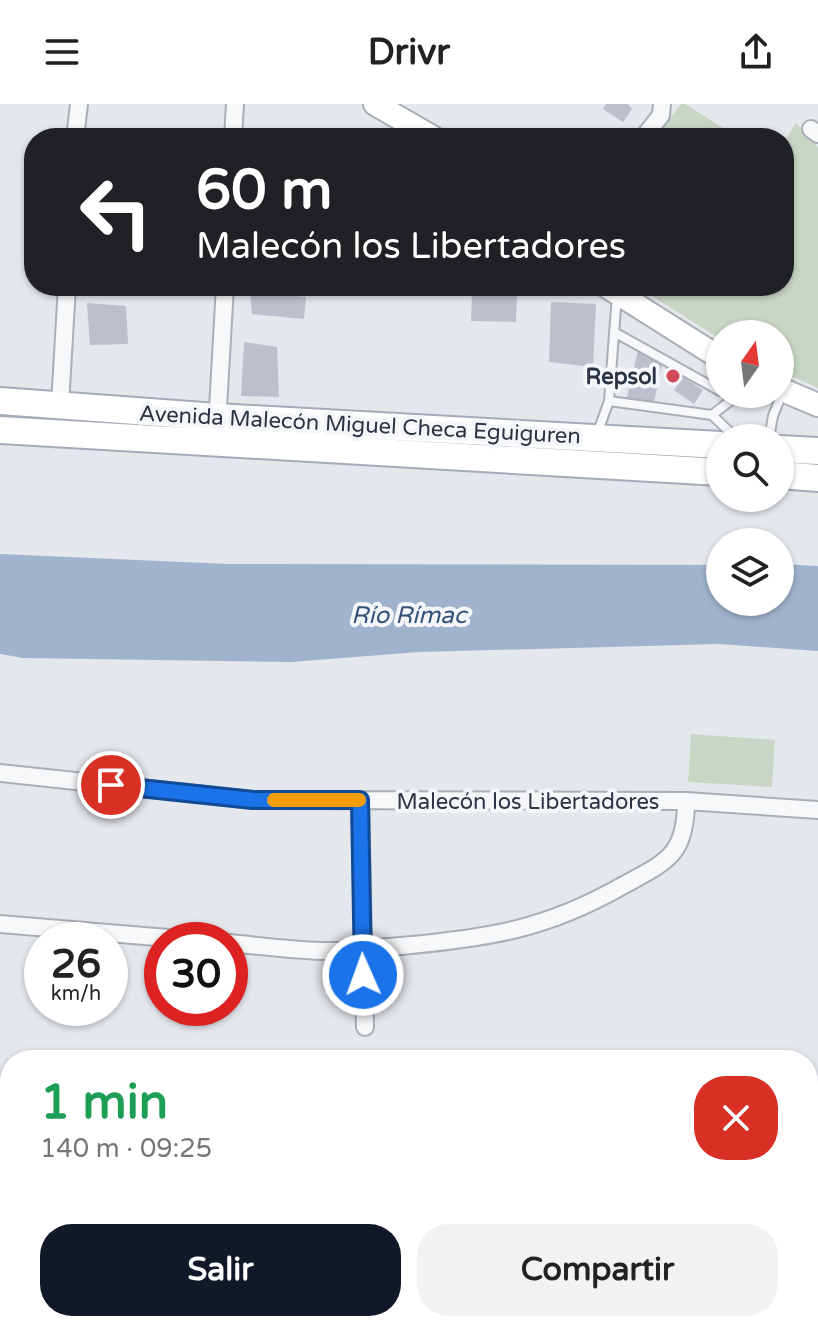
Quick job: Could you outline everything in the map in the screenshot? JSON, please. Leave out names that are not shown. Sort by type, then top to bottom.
[{"type":"main road","name":"Avenida Malecón Miguel Checa Eguiguren","points":[[0,401],[217,417],[706,444]]},
{"type":"main road","name":"Avenida Malecón Miguel Checa Eguiguren","points":[[0,430],[706,471]]},
{"type":"main road","points":[[794,450],[818,451]]},
{"type":"main road","points":[[794,476],[818,478]]},
{"type":"street","points":[[76,128],[79,104]]},
{"type":"street","points":[[234,128],[235,104]]},
{"type":"street","points":[[375,104],[417,128]]},
{"type":"street","points":[[651,128],[661,115],[662,104]]},
{"type":"street","points":[[60,405],[66,296]]},
{"type":"street","points":[[215,444],[224,296]]},
{"type":"street","points":[[622,296],[706,349]]},
{"type":"street","points":[[794,395],[818,405]]},
{"type":"street","name":"Malecón los Libertadores","points":[[0,773],[253,800],[686,801],[818,810]]},
{"type":"street","points":[[360,800],[365,1027]]},
{"type":"street","points":[[248,945],[323,951],[361,949],[473,939],[532,927],[571,912],[654,868],[676,851],[686,828],[686,801]]},
{"type":"street","points":[[0,924],[144,936]]},
{"type":"lane","points":[[596,438],[609,401],[614,332],[612,296]]},
{"type":"lane","points":[[614,332],[706,383]]},
{"type":"lane","points":[[609,401],[712,415],[721,424]]},
{"type":"lane","points":[[712,415],[719,408]]},
{"type":"green space","points":[[681,104],[685,104],[723,128],[663,128]]},
{"type":"green space","points":[[796,123],[818,147],[818,388],[794,377],[794,320],[706,320],[706,330],[652,296],[794,296]]},
{"type":"green space","points":[[691,734],[775,740],[772,787],[688,782]]},
{"type":"water","name":"Río Rímac","points":[[0,554],[229,564],[706,565],[706,616],[794,616],[794,565],[818,566],[818,651],[719,644],[419,652],[291,662],[23,658],[0,654]]},
{"type":"building","points":[[606,104],[628,104],[632,109],[623,122],[603,109]]},
{"type":"building","points":[[250,296],[306,297],[304,319],[252,314]]},
{"type":"building","points":[[472,296],[517,296],[516,322],[471,321]]},
{"type":"building","points":[[551,302],[596,304],[593,367],[549,362]]},
{"type":"building","points":[[87,303],[126,306],[128,344],[90,345]]},
{"type":"building","points":[[244,342],[277,347],[279,397],[241,396]]},
{"type":"building","points":[[639,346],[663,361],[653,406],[626,401]]},
{"type":"building","points":[[683,377],[703,390],[694,404],[674,390]]},
{"type":"slow traffic","points":[[274,800],[359,800]]},
{"type":"place","name":"Repsol","points":[[673,376]]},
{"type":"route","points":[[111,785],[253,800],[360,800],[363,975]]}]
